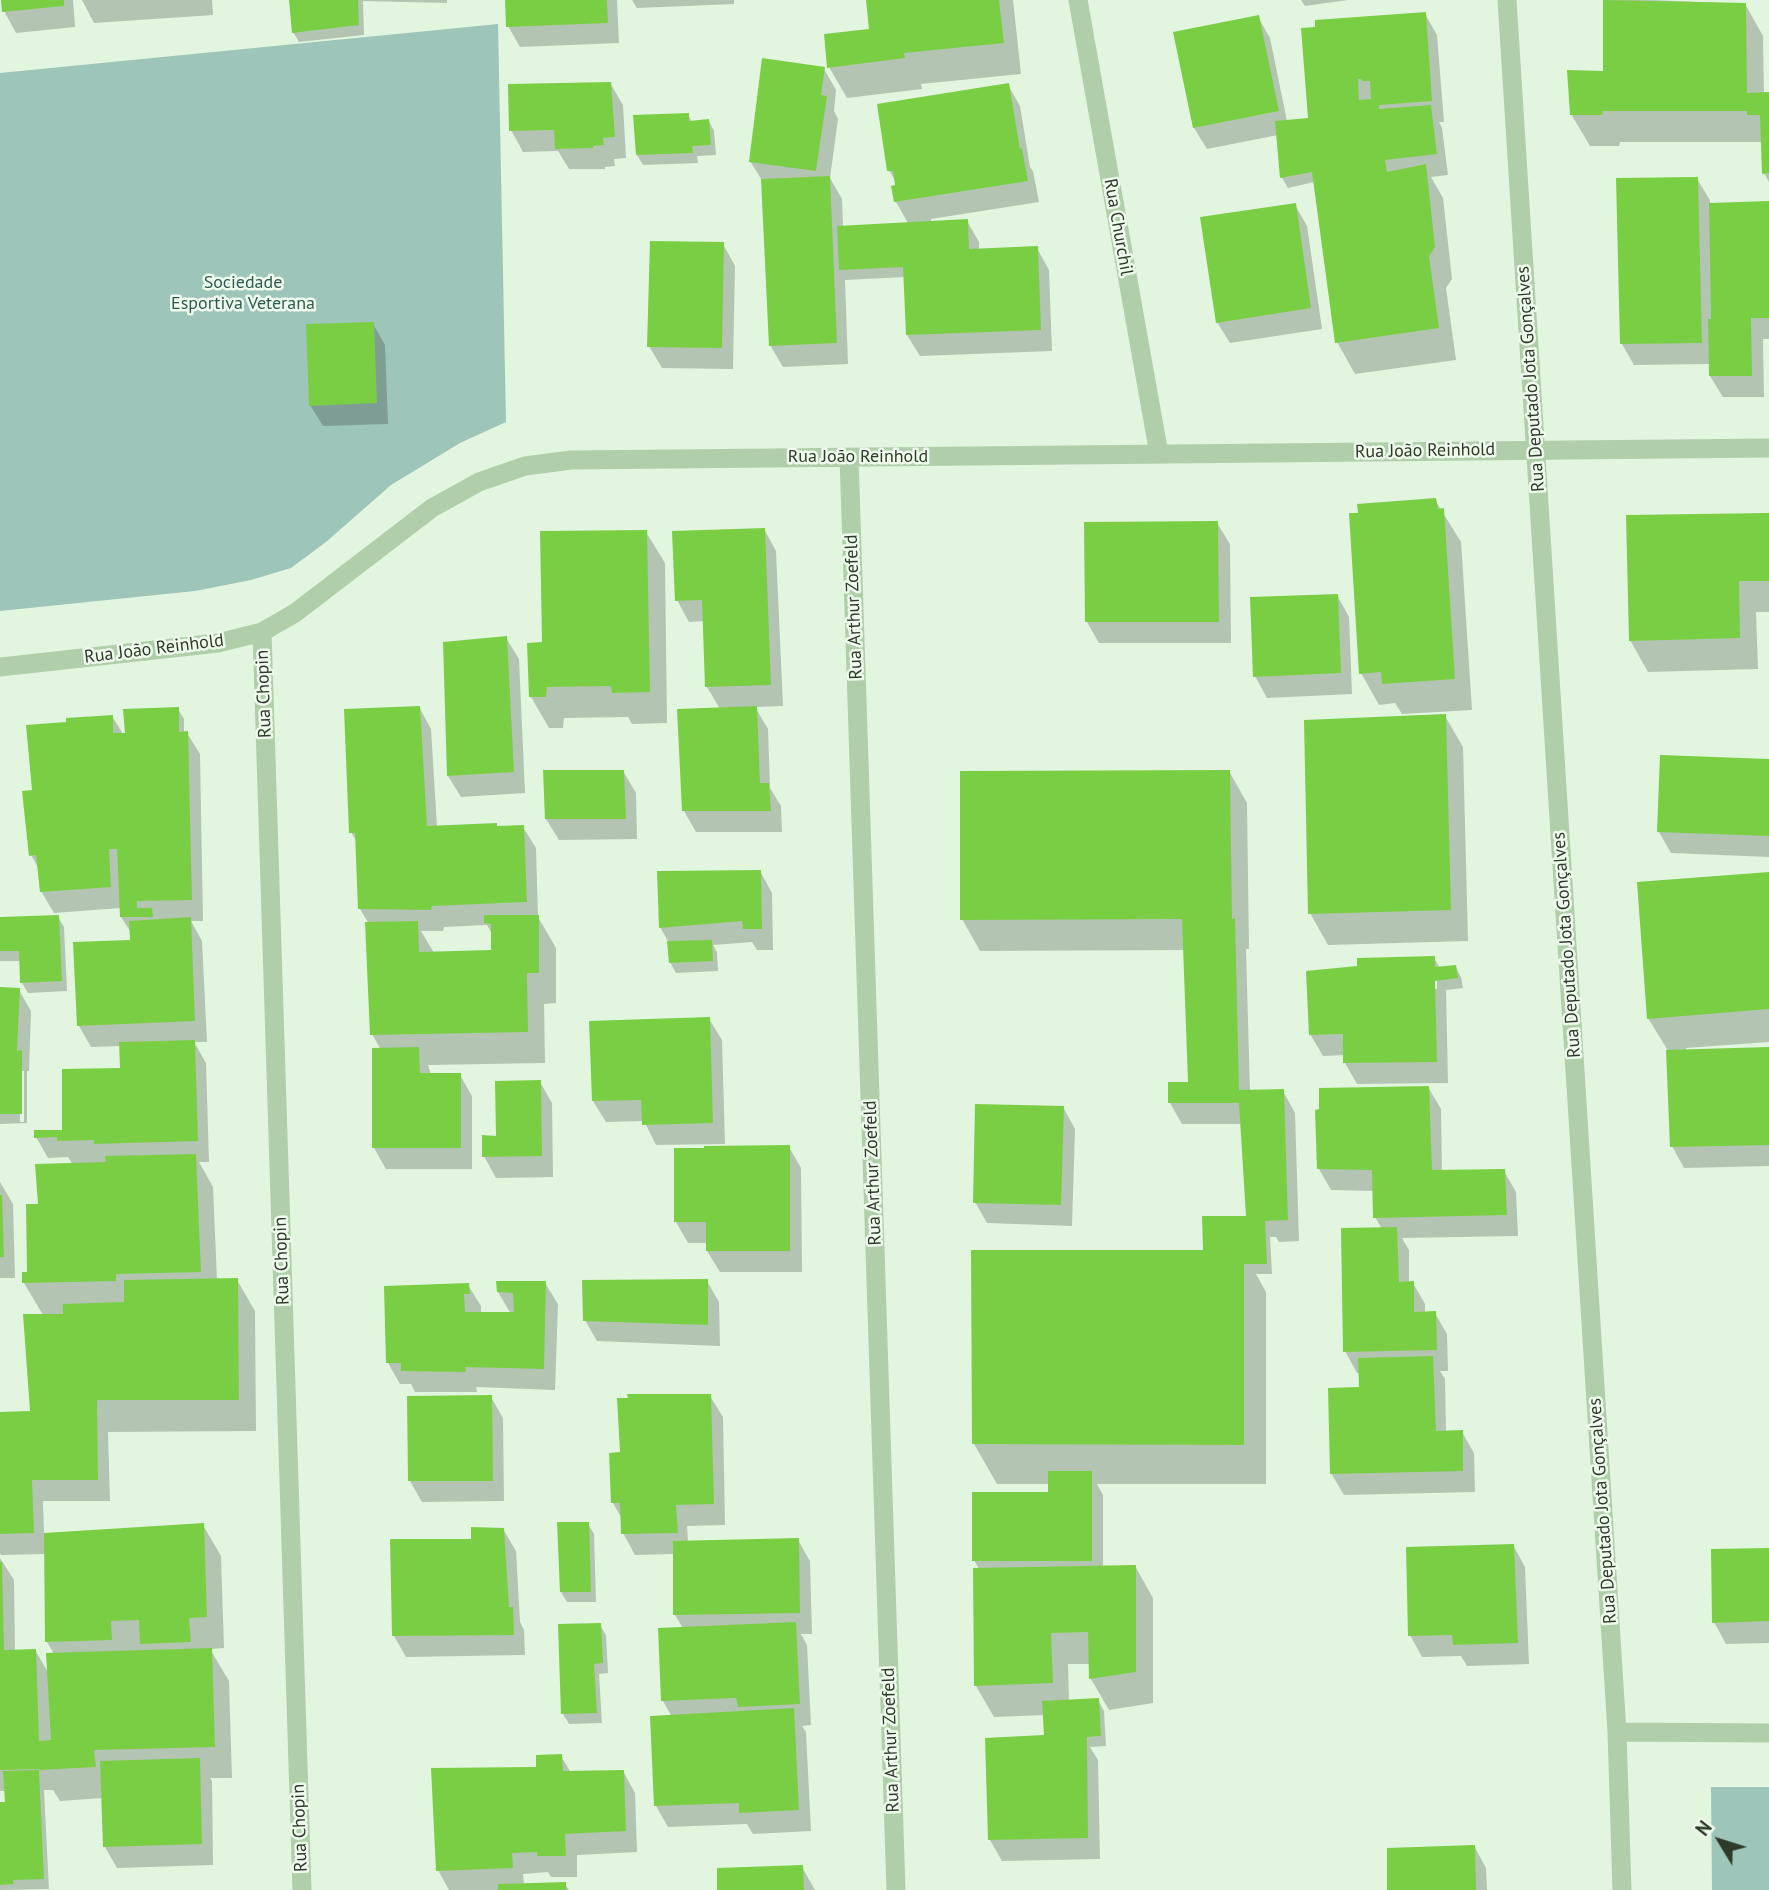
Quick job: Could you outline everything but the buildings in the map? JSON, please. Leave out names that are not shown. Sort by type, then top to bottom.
[{"type":"street","name":"Rua Churchil","points":[[1078,0],[1159,454]]},
{"type":"street","name":"Rua Deputado Jota Gonçalves","points":[[1507,0],[1617,1732],[1622,1890]]},
{"type":"street","name":"Rua João Reinhold","points":[[0,667],[218,643],[262,632],[295,613],[432,508],[479,482],[525,466],[571,460],[1769,448]]},
{"type":"street","name":"Rua Arthur Zoefeld","points":[[849,457],[896,1890]]},
{"type":"street","name":"Rua Chopin","points":[[262,632],[302,1890]]},
{"type":"street","points":[[1617,1732],[1769,1733]]},
{"type":"green space","name":"Sociedade Esportiva Veterana","points":[[498,24],[506,422],[460,443],[391,485],[326,542],[291,568],[251,580],[195,591],[0,611],[0,73]]},
{"type":"green space","points":[[1711,1787],[1769,1787],[1769,1890],[1712,1890]]}]
